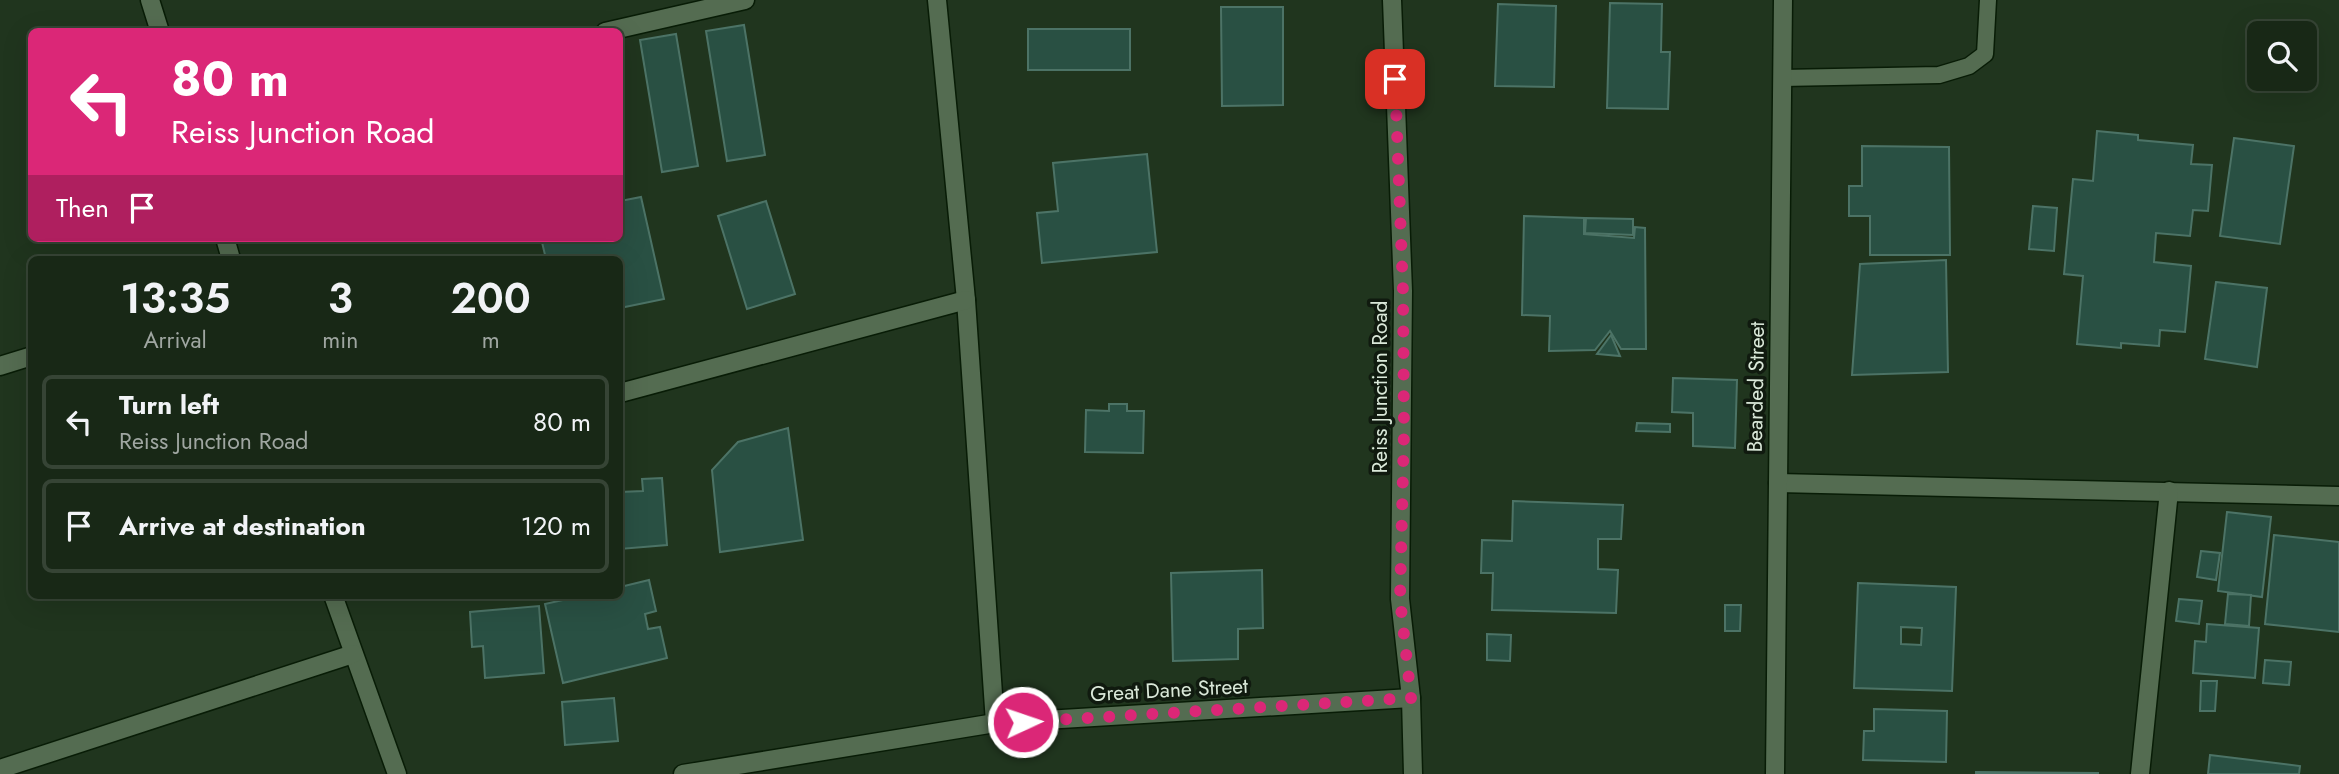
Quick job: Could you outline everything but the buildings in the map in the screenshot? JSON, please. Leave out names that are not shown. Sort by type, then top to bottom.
[{"type":"street","points":[[150,0],[159,28]]},
{"type":"street","points":[[622,28],[745,0]]},
{"type":"street","points":[[937,0],[966,300],[995,723]]},
{"type":"street","name":"Reiss Junction Road","points":[[1392,0],[1403,291],[1404,430],[1400,599],[1411,698],[1413,774]]},
{"type":"street","name":"Bearded Street","points":[[1775,774],[1783,0]]},
{"type":"street","points":[[623,392],[966,300]]},
{"type":"street","points":[[0,366],[28,357]]},
{"type":"street","points":[[1778,483],[2339,496]]},
{"type":"street","points":[[2140,774],[2169,491]]},
{"type":"street","points":[[334,599],[397,774]]},
{"type":"street","points":[[0,769],[352,654]]},
{"type":"street","name":"Great Dane Street","points":[[682,774],[995,723],[1411,698]]},
{"type":"lane","points":[[1782,78],[1939,75],[1969,66],[1984,54],[1988,0]]},
{"type":"route","points":[[1023,722],[1411,698],[1400,599],[1404,430],[1403,291],[1395,79]]}]
